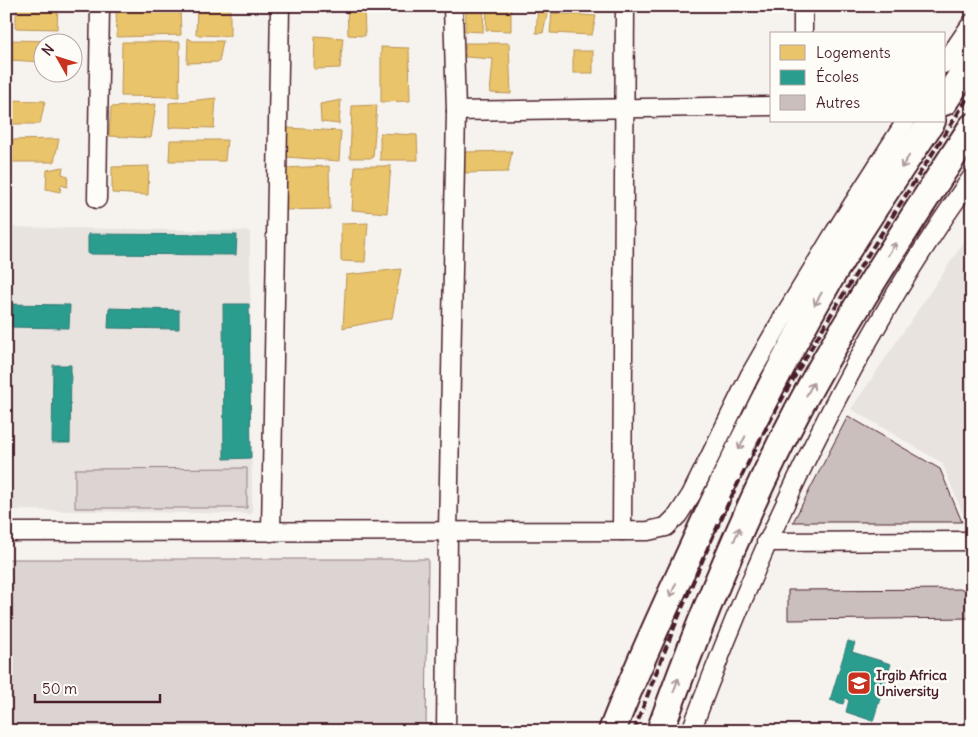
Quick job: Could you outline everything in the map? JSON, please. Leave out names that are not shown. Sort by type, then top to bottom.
[{"type":"highway","points":[[946,99],[972,60]]},
{"type":"highway","points":[[612,731],[626,694],[730,466],[791,347],[857,235],[931,122]]},
{"type":"highway","points":[[660,731],[686,660],[737,534],[799,408],[876,275],[972,127]]},
{"type":"street","points":[[97,199],[100,6]]},
{"type":"street","points":[[271,532],[280,6]]},
{"type":"street","points":[[446,731],[456,111],[454,6]]},
{"type":"street","points":[[622,532],[625,6]]},
{"type":"street","points":[[803,6],[803,32]]},
{"type":"street","points":[[946,61],[972,23]]},
{"type":"street","points":[[456,111],[770,106]]},
{"type":"street","points":[[6,532],[648,532],[666,527],[678,515],[691,495],[750,375],[820,256],[905,122]]},
{"type":"street","points":[[691,731],[717,661],[766,542],[829,412],[871,336],[929,239],[972,177]]},
{"type":"street","points":[[766,542],[972,541]]},
{"type":"shaded area","points":[[6,227],[250,231],[252,514],[6,510]]},
{"type":"shaded area","points":[[972,230],[972,524],[967,524],[942,463],[851,409]]},
{"type":"shaded area","points":[[247,468],[247,508],[75,508],[75,469]]},
{"type":"shaded area","points":[[6,559],[428,559],[426,731],[6,731]]},
{"type":"building: Logements","points":[[17,6],[58,6],[57,29],[15,28]]},
{"type":"building: Logements","points":[[197,6],[230,6],[230,36],[196,35]]},
{"type":"building: Logements","points":[[347,6],[364,6],[365,36],[348,35]]},
{"type":"building: Logements","points":[[466,6],[484,6],[483,32],[465,31]]},
{"type":"building: Logements","points":[[487,6],[511,6],[511,31],[486,30]]},
{"type":"building: Logements","points":[[538,6],[549,6],[543,33],[536,33]]},
{"type":"building: Logements","points":[[180,8],[181,35],[117,37],[116,9]]},
{"type":"building: Logements","points":[[552,13],[596,16],[592,35],[550,33]]},
{"type":"building: Logements","points":[[315,36],[343,38],[340,68],[314,69]]},
{"type":"building: Logements","points":[[188,38],[193,41],[223,41],[219,62],[187,63]]},
{"type":"building: Logements","points":[[9,40],[32,40],[32,61],[10,60]]},
{"type":"building: Logements","points":[[122,42],[180,42],[179,97],[121,96]]},
{"type":"building: Logements","points":[[465,43],[509,43],[511,94],[490,93],[493,59],[465,57]]},
{"type":"building: Logements","points":[[381,47],[409,48],[410,101],[381,102]]},
{"type":"building: Logements","points":[[573,51],[593,51],[593,73],[573,73]]},
{"type":"building: Logements","points":[[216,98],[214,128],[169,128],[169,103]]},
{"type":"building: Logements","points":[[6,100],[45,101],[40,124],[6,124]]},
{"type":"building: Logements","points":[[341,100],[339,124],[321,122],[320,104]]},
{"type":"building: Logements","points":[[156,104],[151,138],[109,136],[111,107]]},
{"type":"building: Logements","points":[[377,105],[373,158],[350,158],[352,106]]},
{"type":"building: Logements","points":[[287,128],[341,131],[339,161],[286,157]]},
{"type":"building: Logements","points":[[380,133],[417,135],[418,160],[380,160]]},
{"type":"building: Logements","points":[[59,139],[54,162],[6,162],[6,140]]},
{"type":"building: Logements","points":[[170,140],[227,140],[225,161],[169,161]]},
{"type":"building: Logements","points":[[512,151],[508,172],[462,173],[463,152]]},
{"type":"building: Logements","points":[[149,166],[148,195],[112,193],[112,167]]},
{"type":"building: Logements","points":[[329,166],[330,209],[283,210],[283,168]]},
{"type":"building: Logements","points":[[355,166],[391,166],[387,213],[352,210]]},
{"type":"building: Logements","points":[[63,167],[62,174],[68,176],[67,187],[61,185],[60,192],[46,189],[47,170]]},
{"type":"building: Logements","points":[[368,223],[365,262],[341,261],[341,224]]},
{"type":"building: Logements","points":[[401,269],[392,318],[343,328],[346,275]]},
{"type":"building: Écoles","points":[[88,234],[237,235],[236,255],[88,254]]},
{"type":"building: Écoles","points":[[6,304],[70,305],[69,328],[6,327]]},
{"type":"building: Écoles","points":[[223,304],[249,304],[251,458],[224,459]]},
{"type":"building: Écoles","points":[[109,308],[179,310],[179,329],[108,328]]},
{"type":"building: Écoles","points":[[53,365],[71,365],[70,443],[52,443]]},
{"type":"building: Écoles","points":[[848,641],[855,643],[852,652],[891,664],[873,721],[846,712],[849,700],[845,698],[843,704],[830,700]]},
{"type":"building: Autres","points":[[848,416],[940,469],[962,522],[793,522]]},
{"type":"building: Autres","points":[[972,589],[972,618],[788,620],[788,590]]},
{"type":"railway","points":[[634,731],[692,583],[760,440],[836,307],[972,91]]},
{"type":"place","name":"Irgib Africa University","points":[[859,683]]}]
